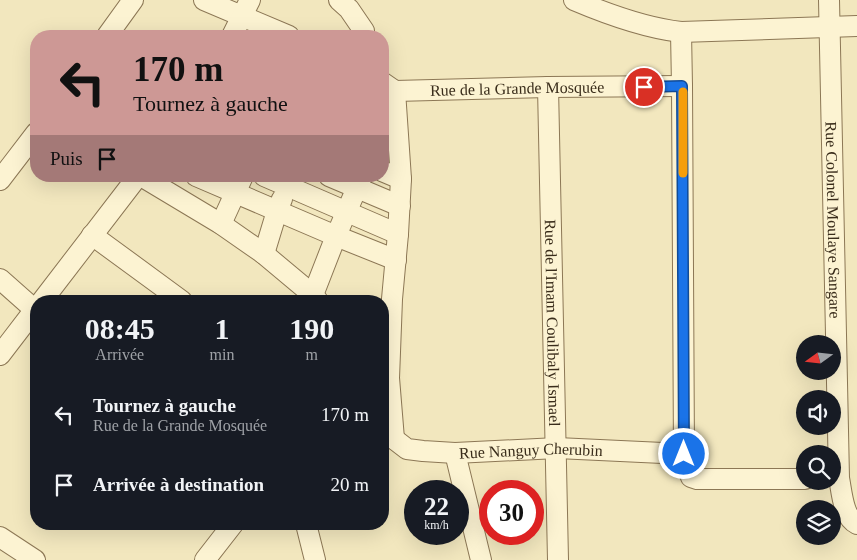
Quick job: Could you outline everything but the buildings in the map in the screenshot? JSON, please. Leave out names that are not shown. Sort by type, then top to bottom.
[{"type":"street","points":[[112,30],[133,0]]},
{"type":"street","points":[[204,0],[246,8],[280,30]]},
{"type":"street","points":[[339,0],[349,9],[363,30]]},
{"type":"street","name":"Rue Colonel Moulaye Sangare","points":[[829,0],[835,445]]},
{"type":"street","points":[[585,2],[660,30],[681,32],[857,26]]},
{"type":"street","points":[[235,30],[246,8]]},
{"type":"street","points":[[681,32],[684,454],[691,477],[697,480],[796,479]]},
{"type":"street","points":[[389,86],[391,149],[401,180],[389,337]]},
{"type":"street","name":"Rue de la Grande Mosquée","points":[[389,86],[682,86]]},
{"type":"street","name":"Rue de l'Imam Coulibaly Ismael","points":[[548,87],[558,560]]},
{"type":"street","points":[[0,180],[30,141]]},
{"type":"street","points":[[389,174],[401,180]]},
{"type":"street","points":[[46,295],[135,182]]},
{"type":"street","points":[[150,182],[221,224],[264,254],[312,295]]},
{"type":"street","points":[[264,254],[277,211],[290,182],[346,212],[398,234]]},
{"type":"street","points":[[316,295],[336,236],[359,182],[400,206]]},
{"type":"street","points":[[221,224],[239,184],[277,211],[396,260]]},
{"type":"street","points":[[92,235],[174,295]]},
{"type":"street","points":[[0,279],[30,300]]},
{"type":"street","points":[[0,355],[30,316]]},
{"type":"street","name":"Rue Nanguy Cherubin","points":[[389,437],[407,449],[454,453],[557,448],[684,454]]},
{"type":"street","points":[[454,453],[481,560]]},
{"type":"street","name":"Rue Colonel Moulaye Sangare","points":[[840,490],[852,521],[857,524]]},
{"type":"street","points":[[204,560],[228,530]]},
{"type":"street","points":[[308,530],[315,560]]},
{"type":"street","points":[[0,538],[35,560]]},
{"type":"slow traffic","points":[[683,92],[683,173]]},
{"type":"route","points":[[644,87],[682,86],[684,454]]}]
